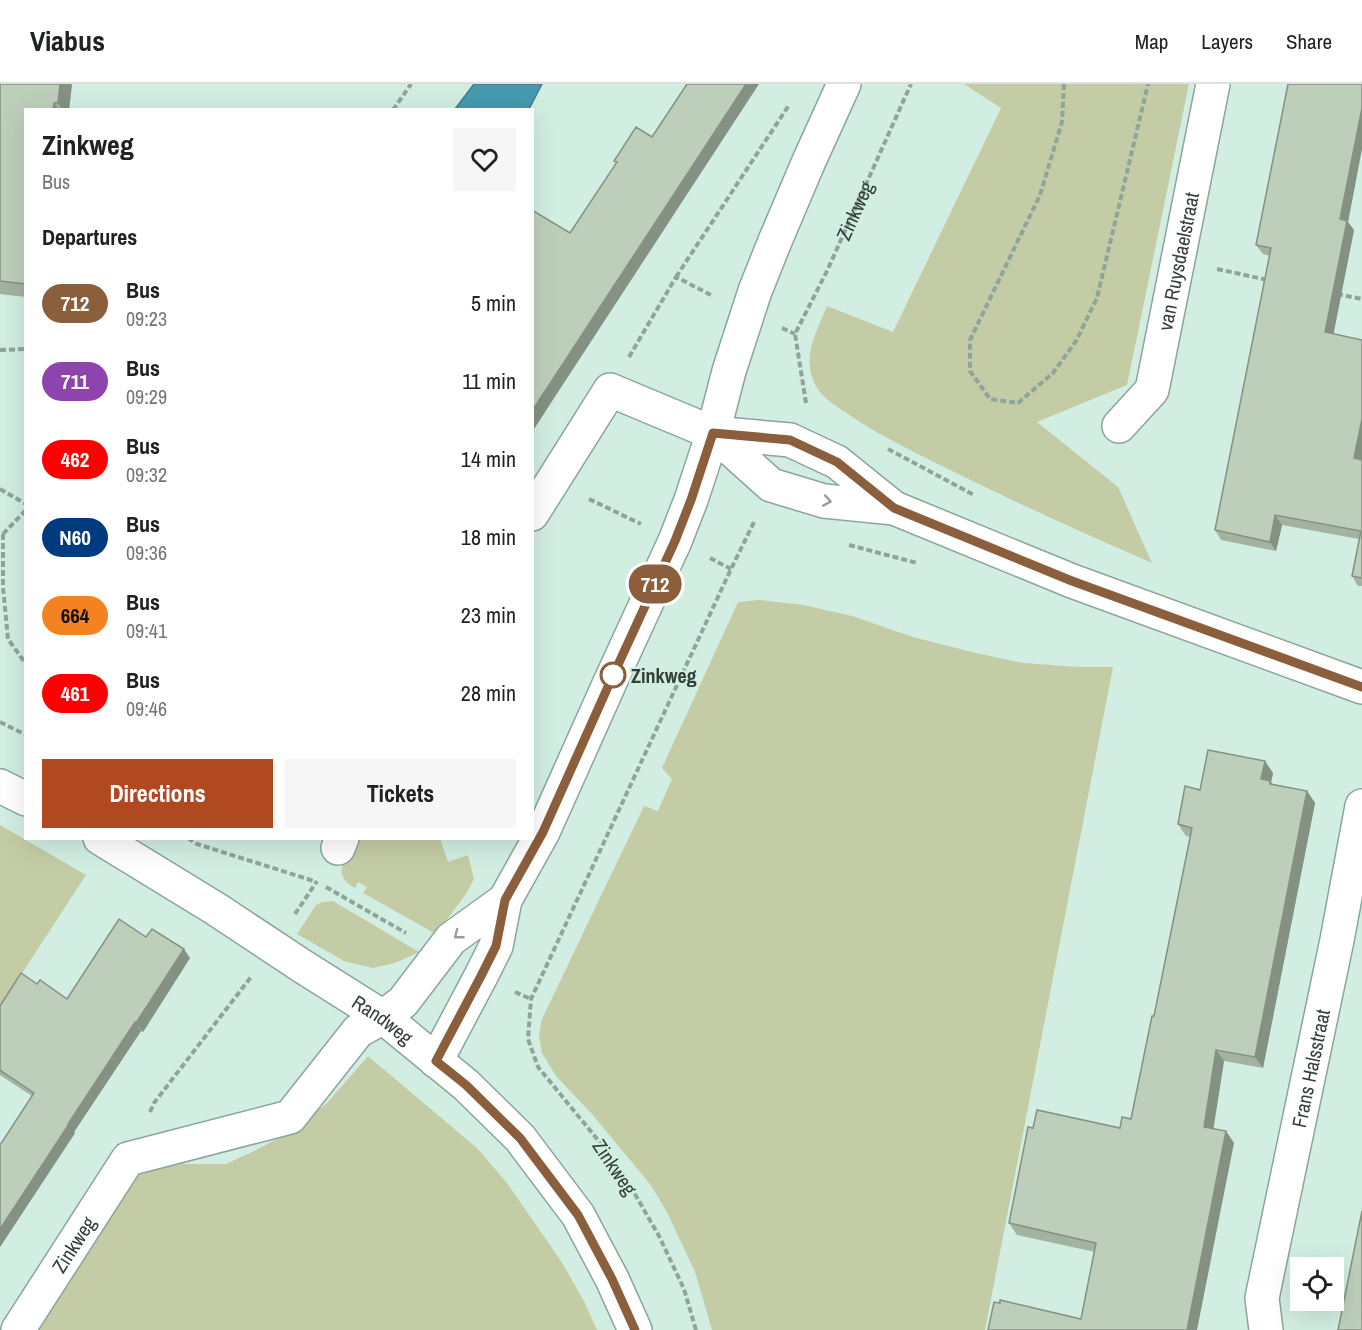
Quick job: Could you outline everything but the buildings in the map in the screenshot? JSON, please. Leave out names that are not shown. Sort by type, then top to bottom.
[{"type":"street","points":[[534,838],[543,832],[675,541],[713,433],[729,371],[748,312],[775,241],[844,84]]},
{"type":"street","name":"van Ruysdaelstraat","points":[[1119,426],[1152,390],[1214,84]]},
{"type":"street","points":[[534,511],[610,390],[713,433],[790,440],[837,462],[894,508]]},
{"type":"street","points":[[713,433],[771,485],[824,501],[894,508],[1072,581],[1362,687]]},
{"type":"street","points":[[0,786],[24,798]]},
{"type":"street","name":"Frans Halsstraat","points":[[1266,1330],[1262,1298],[1337,940],[1362,806]]},
{"type":"street","name":"Randweg","points":[[103,840],[216,909],[383,1017],[466,1085],[520,1138],[578,1215],[612,1279],[635,1330]]},
{"type":"street","points":[[436,1061],[496,946],[505,900],[525,843]]},
{"type":"street","points":[[128,1159],[290,1117],[358,1031],[403,1002],[451,939],[505,900]]},
{"type":"street","name":"Zinkweg","points":[[18,1330],[128,1159]]},
{"type":"path","points":[[394,108],[411,84]]},
{"type":"path","name":"Zinkweg","points":[[795,334],[827,271],[911,84]]},
{"type":"path","points":[[1064,84],[1062,122],[1040,195],[970,340],[970,371],[990,399],[1018,403],[1053,373],[1077,341],[1097,298],[1148,84]]},
{"type":"path","points":[[610,390],[676,277],[790,103]]},
{"type":"path","points":[[1178,261],[1270,280]]},
{"type":"path","points":[[676,277],[795,334],[806,403]]},
{"type":"path","points":[[1328,292],[1362,299]]},
{"type":"path","points":[[0,350],[24,349]]},
{"type":"path","points":[[0,489],[24,503]]},
{"type":"path","points":[[24,512],[1,535],[8,639],[24,661]]},
{"type":"path","name":"Zinkweg","points":[[696,1330],[684,1289],[659,1236],[628,1182],[602,1145],[538,1067],[528,1040],[531,999],[755,522]]},
{"type":"path","points":[[0,722],[24,734]]},
{"type":"path","points":[[191,840],[197,844],[317,882],[441,953]]},
{"type":"path","points":[[128,1159],[154,1103],[250,979],[317,882],[340,843]]},
{"type":"path","points":[[481,976],[531,999]]},
{"type":"green space","points":[[964,84],[1189,84],[1127,385],[1037,422],[1118,487],[1152,563],[1001,495],[886,437],[830,402],[817,388],[812,378],[810,357],[812,347],[827,306],[893,332],[1001,108]]},
{"type":"green space","points":[[760,600],[803,605],[852,616],[913,637],[1023,663],[1113,667],[985,1330],[712,1330],[695,1272],[667,1212],[650,1184],[591,1113],[556,1076],[542,1053],[539,1035],[542,1019],[644,806],[658,811],[672,779],[662,768],[738,602]]},
{"type":"green space","points":[[0,825],[86,875],[0,1007]]},
{"type":"green space","points":[[354,840],[440,840],[448,862],[468,855],[474,879],[466,894],[436,934],[363,893],[367,887],[358,882],[355,888],[347,883],[342,872],[344,859]]},
{"type":"green space","points":[[333,901],[419,952],[395,963],[373,968],[344,961],[297,934],[316,905]]},
{"type":"green space","points":[[368,1056],[478,1149],[507,1183],[561,1261],[584,1301],[597,1330],[32,1330],[142,1158],[186,1164],[226,1164],[292,1131],[327,1103]]},
{"type":"water","points":[[474,84],[542,84],[530,108],[456,108]]},
{"type":"bus line","name":"712","points":[[635,1330],[612,1279],[578,1215],[520,1138],[466,1085],[436,1061],[496,946],[505,900],[543,832],[675,541],[713,433],[790,440],[837,462],[894,508],[1072,581],[1362,687]]},
{"type":"place","name":"Zinkweg","points":[[613,675]]}]
